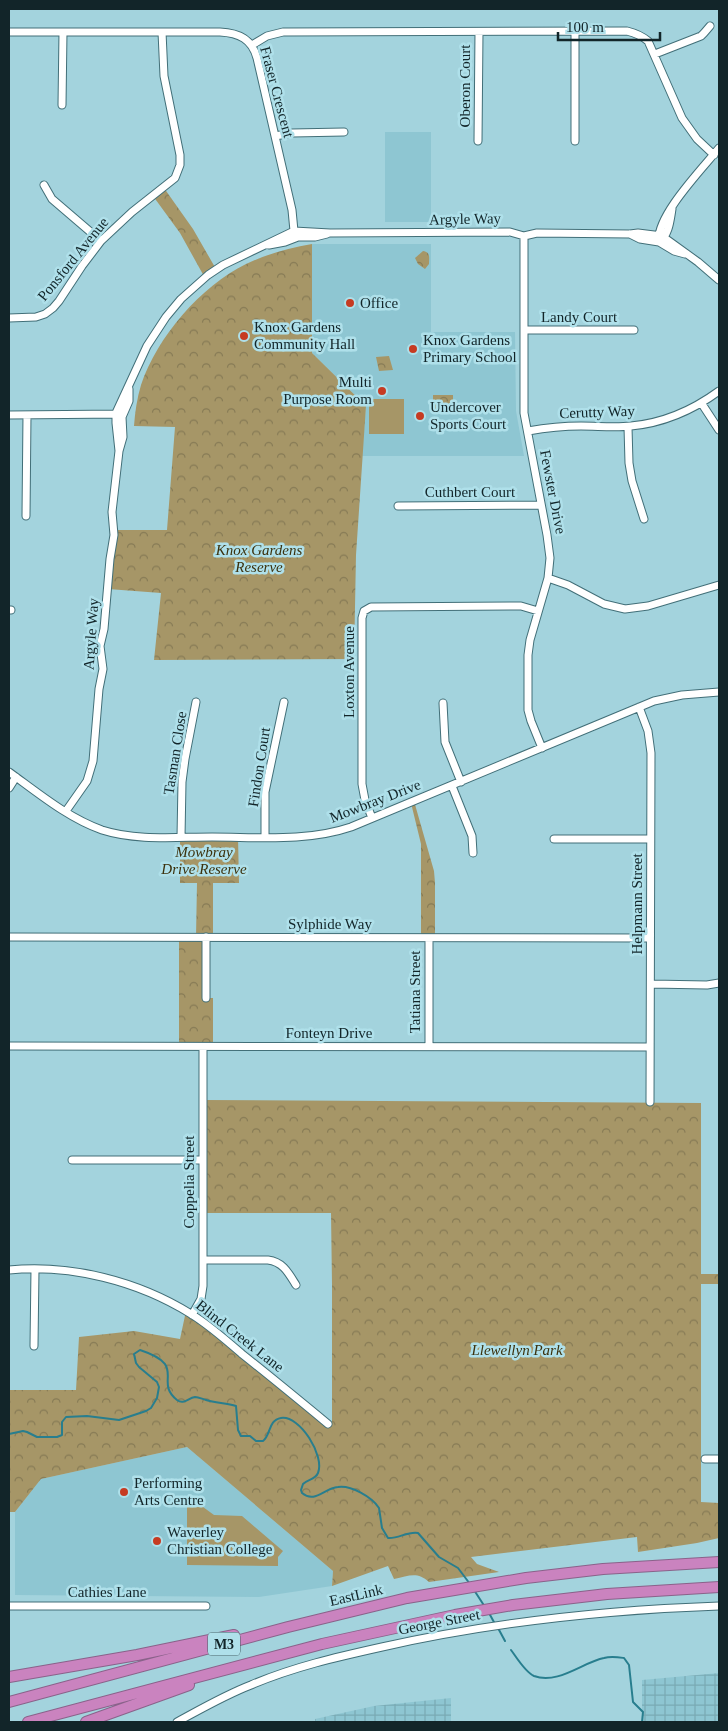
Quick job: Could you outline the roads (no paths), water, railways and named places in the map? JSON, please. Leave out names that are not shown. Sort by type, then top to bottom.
[{"type":"highway","name":"EastLink","points":[[9,1702],[288,1627],[407,1598],[497,1582],[604,1569],[719,1562]]},
{"type":"highway","name":"M3","points":[[28,1722],[368,1632],[455,1614],[607,1594],[719,1587]]},
{"type":"highway","points":[[9,1677],[137,1655],[218,1638],[288,1627]]},
{"type":"highway","points":[[86,1722],[247,1664]]},
{"type":"street","points":[[655,54],[701,36],[710,26]]},
{"type":"street","points":[[252,46],[267,36],[283,32],[627,31],[643,37],[648,41],[655,54],[682,118],[697,139],[717,152],[684,191],[672,209],[670,222],[661,238],[677,246],[719,280]]},
{"type":"street","name":"Fraser Crescent","points":[[9,32],[232,33],[245,39],[256,53],[297,233]]},
{"type":"street","points":[[62,105],[63,32]]},
{"type":"street","name":"Ponsford Avenue","points":[[9,318],[30,318],[49,312],[59,301],[101,241],[137,207],[171,182],[179,169],[179,150],[163,71],[162,32]]},
{"type":"street","name":"Oberon Court","points":[[478,141],[479,32]]},
{"type":"street","points":[[575,32],[575,141]]},
{"type":"street","points":[[275,136],[344,132]]},
{"type":"street","points":[[44,185],[52,199],[101,241]]},
{"type":"street","name":"Argyle Way","points":[[297,233],[510,232],[524,236],[537,233],[638,233],[661,238]]},
{"type":"street","points":[[9,415],[119,416],[139,362],[153,335],[181,299],[216,269],[240,256],[297,233]]},
{"type":"street","name":"Fewster Drive","points":[[524,236],[524,406],[549,551],[548,578],[529,647],[529,716],[542,748]]},
{"type":"street","name":"Landy Court","points":[[524,330],[634,330]]},
{"type":"street","name":"Cerutty Way","points":[[528,432],[565,426],[628,427],[671,418],[702,404],[719,391]]},
{"type":"street","points":[[702,404],[719,430]]},
{"type":"street","points":[[26,516],[27,415]]},
{"type":"street","name":"Argyle Way","points":[[66,811],[87,781],[93,761],[98,689],[103,668],[100,646],[104,629],[110,559],[114,536],[112,512],[119,451],[119,416]]},
{"type":"street","points":[[628,427],[629,463],[632,481],[644,519]]},
{"type":"street","name":"Cuthbert Court","points":[[398,506],[541,505]]},
{"type":"street","points":[[548,578],[568,585],[604,604],[626,609],[648,606],[719,585]]},
{"type":"street","name":"Loxton Avenue","points":[[372,818],[365,800],[362,784],[362,618],[364,611],[371,607],[521,606],[538,611]]},
{"type":"street","name":"Mowbray Drive","points":[[9,772],[88,824],[121,835],[181,837],[321,836],[339,831],[452,786],[639,707],[675,696],[719,692]]},
{"type":"street","name":"Tasman Close","points":[[181,837],[182,782],[196,702]]},
{"type":"street","name":"Findon Court","points":[[265,836],[266,792],[284,702]]},
{"type":"street","points":[[443,703],[445,742],[461,782]]},
{"type":"street","name":"Helpmann Street","points":[[639,707],[646,724],[650,744],[650,1102]]},
{"type":"street","points":[[9,788],[16,777]]},
{"type":"street","points":[[452,786],[472,836],[473,853]]},
{"type":"street","points":[[554,838],[650,839]]},
{"type":"street","name":"Sylphide Way","points":[[9,937],[650,938]]},
{"type":"street","points":[[206,937],[206,998]]},
{"type":"street","name":"Tatiana Street","points":[[429,938],[429,1046]]},
{"type":"street","points":[[651,984],[706,985],[719,983]]},
{"type":"street","name":"Fonteyn Drive","points":[[9,1046],[650,1047]]},
{"type":"street","name":"Coppelia Street","points":[[192,1315],[202,1296],[203,1047]]},
{"type":"street","points":[[72,1160],[203,1160]]},
{"type":"street","points":[[203,1260],[272,1261],[284,1266],[296,1285]]},
{"type":"street","points":[[34,1269],[34,1346]]},
{"type":"street","name":"Blind Creek Lane","points":[[9,1270],[34,1269],[69,1272],[112,1280],[158,1297],[192,1315],[328,1424]]},
{"type":"street","points":[[705,1459],[719,1459]]},
{"type":"street","name":"Cathies Lane","points":[[9,1606],[206,1606]]},
{"type":"street","name":"George Street","points":[[177,1722],[245,1687],[304,1666],[391,1645],[524,1621],[651,1609],[719,1606]]},
{"type":"waterway","points":[[9,1434],[23,1431],[37,1437],[57,1437],[62,1435],[62,1422],[66,1417],[87,1416],[119,1420],[151,1408],[157,1398],[159,1387],[157,1382],[136,1363],[134,1354],[140,1350],[155,1356],[163,1362],[167,1368],[168,1386],[177,1400],[184,1402],[196,1397],[236,1406],[238,1430],[241,1436],[250,1436],[256,1441],[263,1441],[277,1419],[288,1419],[296,1423],[314,1447],[319,1466],[317,1475],[303,1484],[302,1493],[311,1497],[338,1487],[349,1488],[361,1493],[379,1508],[382,1528],[388,1538],[418,1533],[439,1557],[458,1568],[470,1584]]},
{"type":"waterway","points":[[474,1590],[485,1607]]},
{"type":"waterway","points":[[489,1613],[495,1624]]},
{"type":"waterway","points":[[498,1628],[505,1641]]},
{"type":"waterway","points":[[511,1650],[527,1671],[534,1676],[543,1678],[552,1678],[604,1658],[624,1658],[629,1665],[633,1702],[643,1712],[642,1722]]},
{"type":"place","name":"Office","points":[[350,303]]},
{"type":"place","name":"Knox Gardens Community Hall","points":[[244,336]]},
{"type":"place","name":"Knox Gardens Primary School","points":[[413,349]]},
{"type":"place","name":"Multi Purpose Room","points":[[382,391]]},
{"type":"place","name":"Undercover Sports Court","points":[[420,416]]},
{"type":"place","name":"Performing Arts Centre","points":[[124,1492]]},
{"type":"place","name":"Waverley Christian College","points":[[157,1541]]},
{"type":"park label","name":"Knox Gardens Reserve","points":[[259,558]]},
{"type":"park label","name":"Mowbray Drive Reserve","points":[[204,860]]},
{"type":"park label","name":"Llewellyn Park","points":[[517,1350]]}]
